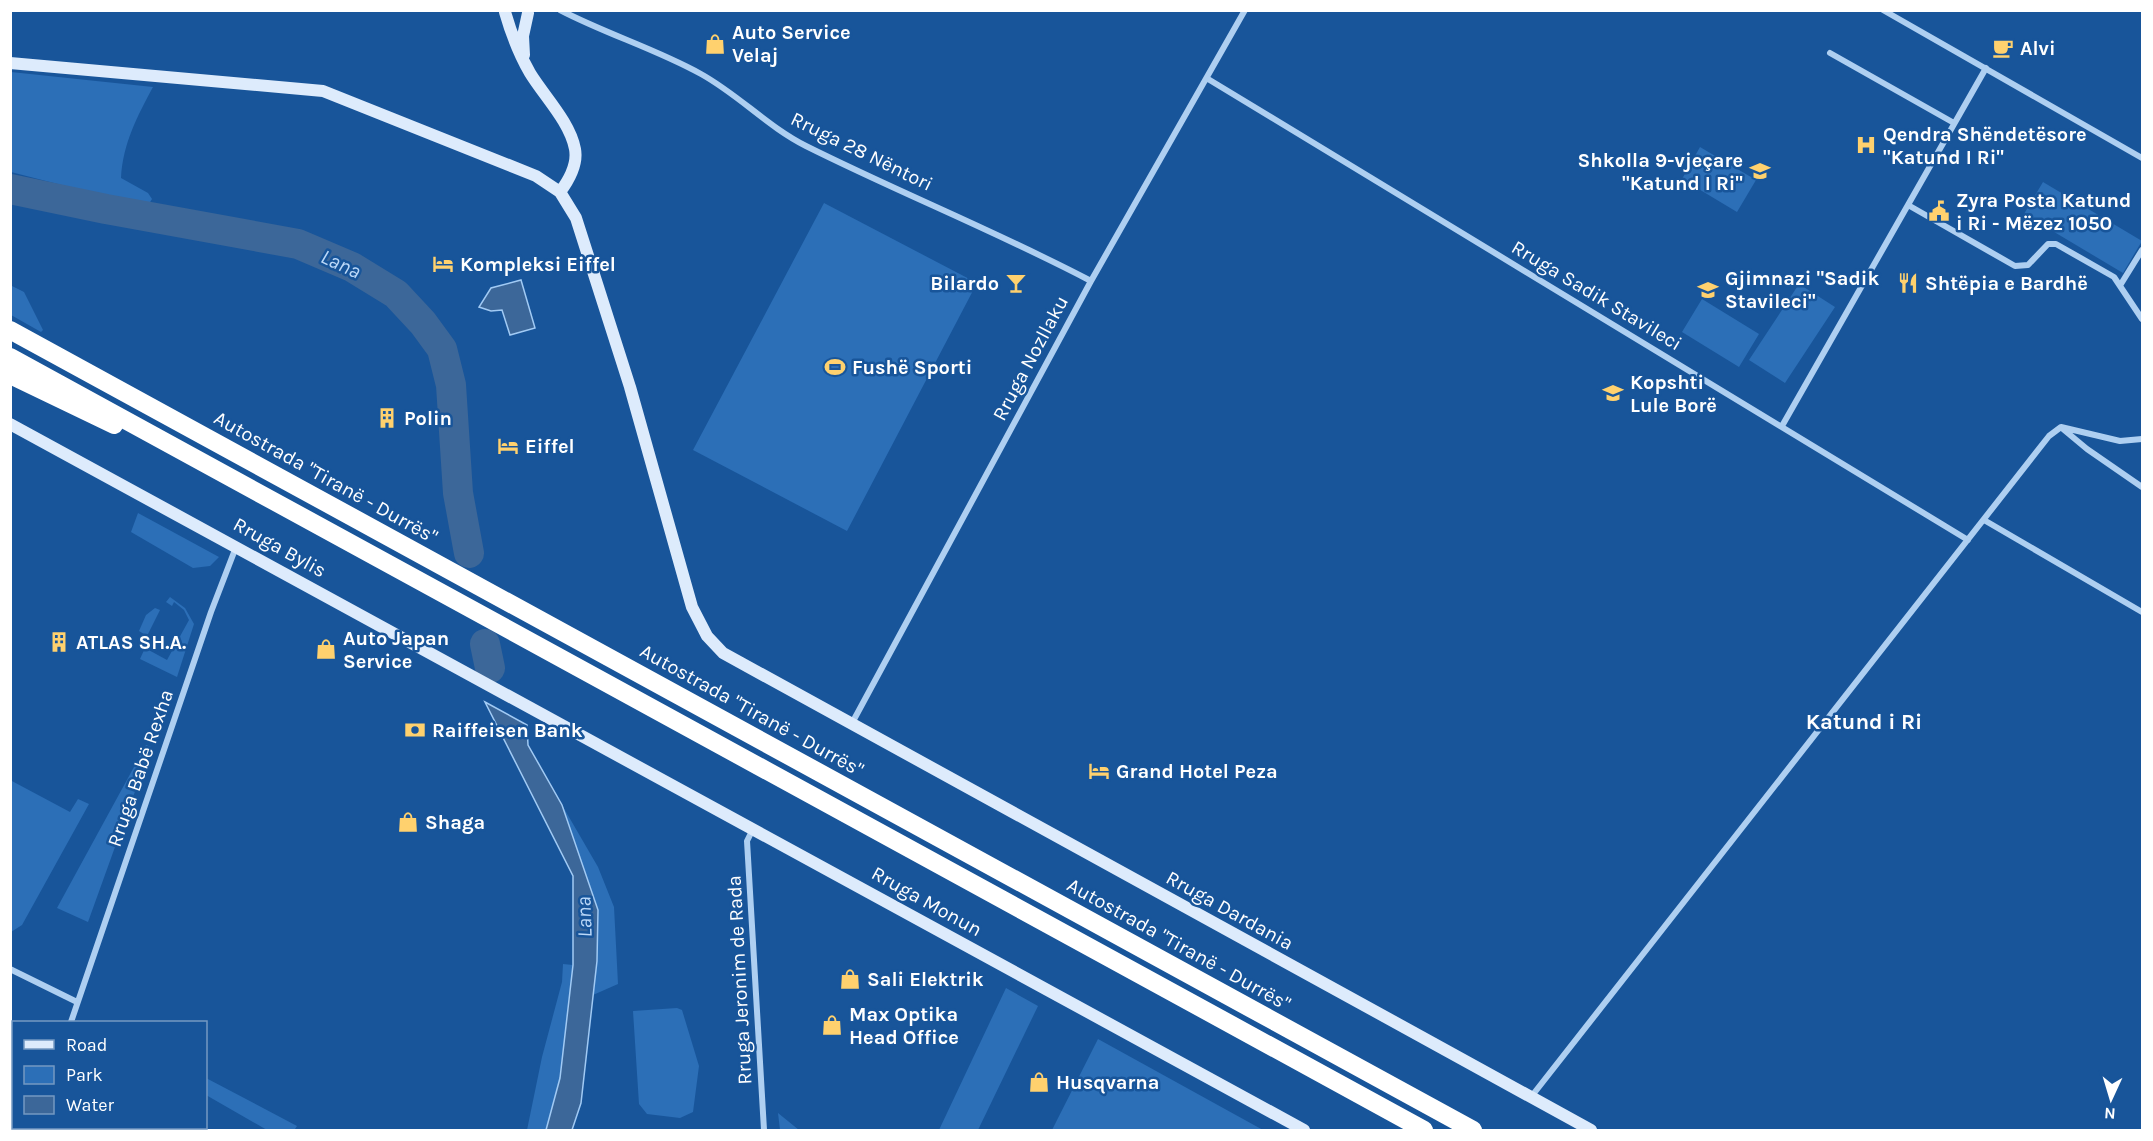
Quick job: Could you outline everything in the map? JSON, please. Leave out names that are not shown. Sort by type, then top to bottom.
[{"type":"highway","name":"Autostrada \"Tiranë - Durrës\"","points":[[10,330],[1473,1131]]},
{"type":"highway","points":[[10,357],[1424,1131]]},
{"type":"highway","points":[[10,375],[102,421],[167,442]]},
{"type":"main road","points":[[10,63],[323,91],[536,176],[560,192],[575,163],[575,148],[525,63],[503,11],[530,12],[523,36],[525,63]]},
{"type":"main road","name":"Rruga Dardania","points":[[560,192],[576,218],[595,274],[685,573],[692,607],[707,636],[731,659],[1591,1131]]},
{"type":"main road","name":"Rruga Bylis","points":[[10,424],[237,545],[530,706]]},
{"type":"main road","name":"Rruga Monun","points":[[530,706],[1304,1131]]},
{"type":"street","name":"Rruga 28 Nëntori","points":[[560,10],[700,74],[737,96],[766,122],[805,145],[1041,255],[1090,281]]},
{"type":"street","name":"Rruga Nozllaku","points":[[851,725],[1090,281],[1208,79],[1245,10]]},
{"type":"street","points":[[1884,10],[2142,158]]},
{"type":"street","points":[[1830,53],[1954,123]]},
{"type":"street","points":[[1782,426],[1986,68]]},
{"type":"street","name":"Rruga Sadik Stavileci","points":[[1208,79],[1968,540]]},
{"type":"street","points":[[1908,205],[2015,266],[2028,266],[2048,244],[2056,244],[2114,276],[2142,319]]},
{"type":"street","points":[[2121,284],[2142,250]]},
{"type":"street","points":[[1531,1098],[2049,436],[2061,427]]},
{"type":"street","points":[[2061,427],[2120,441],[2142,439]]},
{"type":"street","points":[[2061,427],[2086,449],[2142,487]]},
{"type":"street","points":[[1984,520],[2142,612]]},
{"type":"street","name":"Rruga Babë Rexha","points":[[72,1021],[211,612],[237,545]]},
{"type":"street","name":"Rruga Jeronim de Rada","points":[[753,828],[747,841],[764,1131]]},
{"type":"street","points":[[10,969],[77,1002]]},
{"type":"green space","points":[[11,72],[153,87],[136,120],[128,142],[121,178],[148,193],[152,199],[147,207],[11,172]]},
{"type":"green space","points":[[1700,147],[1756,180],[1737,212],[1682,179]]},
{"type":"green space","points":[[2043,182],[2142,241],[2123,273],[2024,214]]},
{"type":"green space","name":"Fushë Sporti","points":[[824,203],[977,283],[847,531],[693,450]]},
{"type":"green space","points":[[1799,284],[1835,307],[1785,383],[1749,360]]},
{"type":"green space","points":[[10,285],[24,292],[43,330],[41,332],[11,315]]},
{"type":"green space","points":[[1702,299],[1759,334],[1739,367],[1682,332]]},
{"type":"green space","points":[[138,513],[219,557],[210,566],[193,568],[131,532]]},
{"type":"green space","points":[[170,597],[185,608],[194,624],[177,677],[140,659],[145,648],[167,660],[189,620],[184,610],[174,602],[172,606],[166,602]]},
{"type":"green space","points":[[155,608],[160,610],[147,636],[139,631],[146,615]]},
{"type":"green space","points":[[146,745],[151,747],[88,922],[57,908]]},
{"type":"green space","points":[[10,780],[70,812],[78,799],[89,804],[22,925],[11,932]]},
{"type":"green space","points":[[562,805],[598,867],[614,907],[618,984],[593,995],[597,961],[598,910]]},
{"type":"green space","points":[[563,964],[573,965],[560,1078],[546,1130],[527,1130],[542,1057],[562,982]]},
{"type":"green space","points":[[1006,988],[1038,1006],[978,1130],[939,1130]]},
{"type":"green space","points":[[677,1008],[682,1010],[699,1066],[693,1112],[680,1118],[647,1114],[639,1104],[633,1011]]},
{"type":"green space","points":[[1098,1039],[1263,1130],[1052,1130]]},
{"type":"green space","points":[[207,1079],[297,1126],[295,1129],[267,1130],[207,1096]]},
{"type":"green space","points":[[778,1113],[799,1130],[780,1130]]},
{"type":"water","points":[[521,280],[535,328],[510,335],[502,310],[491,311],[479,307],[491,288]]},
{"type":"water","points":[[485,702],[527,725],[528,745],[562,805],[598,910],[597,961],[581,1103],[572,1130],[546,1130],[560,1078],[573,965],[573,876]]},
{"type":"waterway","name":"Lana","points":[[10,189],[298,244],[352,267],[396,294],[423,323],[442,349],[451,385],[458,493],[469,553]]},
{"type":"waterway","name":"Lana","points":[[485,644],[490,668]]},
{"type":"place","name":"Auto Service Velaj","points":[[715,44]]},
{"type":"place","name":"Alvi","points":[[2003,48]]},
{"type":"place","name":"Qendra Shëndetësore \"Katund I Ri\"","points":[[1866,145]]},
{"type":"place","name":"Shkolla 9-vjeçare \"Katund I Ri\"","points":[[1760,171]]},
{"type":"place","name":"Zyra Posta Katund i Ri - Mëzez 1050","points":[[1939,211]]},
{"type":"place","name":"Kompleksi Eiffel","points":[[443,264]]},
{"type":"place","name":"Bilardo","points":[[1016,283]]},
{"type":"place","name":"Shtëpia e Bardhë","points":[[1908,283]]},
{"type":"place","name":"Gjimnazi \"Sadik Stavileci\"","points":[[1708,290]]},
{"type":"place","name":"Fushë Sporti","points":[[835,367]]},
{"type":"place","name":"Kopshti Lule Borë","points":[[1613,393]]},
{"type":"place","name":"Polin","points":[[387,418]]},
{"type":"place","name":"Eiffel","points":[[508,446]]},
{"type":"place","name":"ATLAS SH.A.","points":[[59,642]]},
{"type":"place","name":"Auto Japan Service","points":[[326,649]]},
{"type":"place","name":"Raiffeisen Bank","points":[[415,730]]},
{"type":"place","name":"Grand Hotel Peza","points":[[1099,771]]},
{"type":"place","name":"Shaga","points":[[408,822]]},
{"type":"place","name":"Sali Elektrik","points":[[850,979]]},
{"type":"place","name":"Max Optika Head Office","points":[[832,1025]]},
{"type":"place","name":"Husqvarna","points":[[1039,1082]]},
{"type":"district","name":"Katund i Ri","points":[[1864,721]]}]
